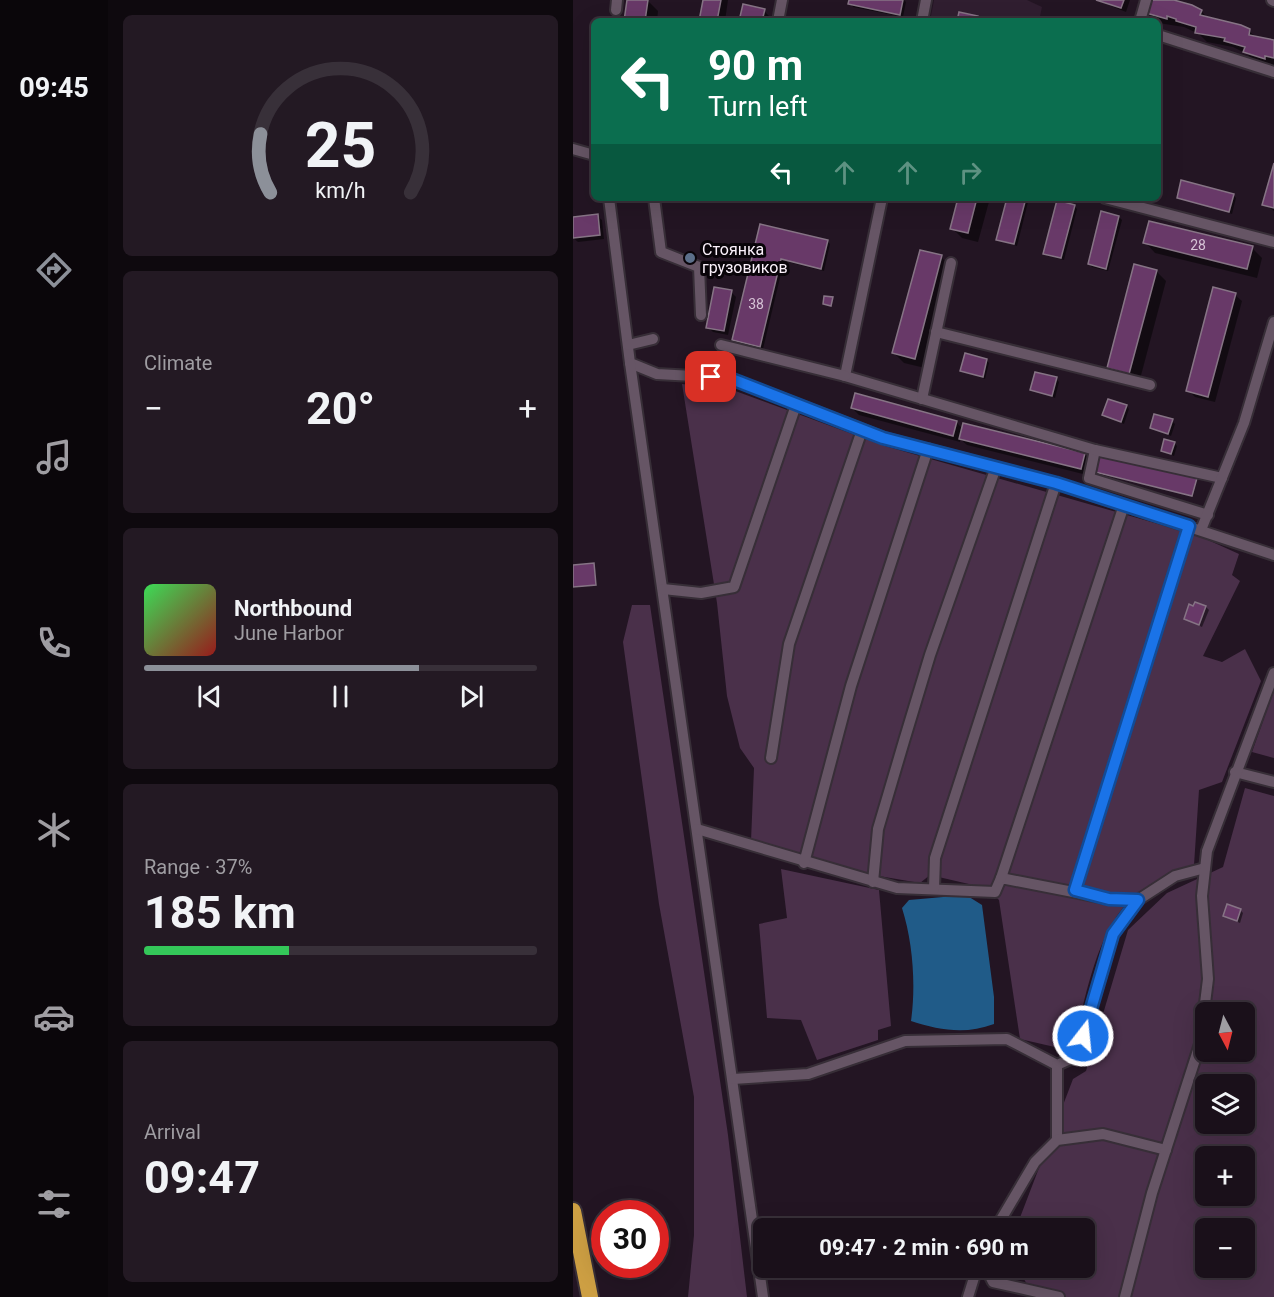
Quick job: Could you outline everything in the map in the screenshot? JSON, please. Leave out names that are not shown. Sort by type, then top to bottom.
[{"type":"highway","points":[[573,1211],[590,1297]]},
{"type":"street","points":[[779,18],[782,0]]},
{"type":"street","points":[[923,18],[926,0]]},
{"type":"street","points":[[1141,18],[1146,0]]},
{"type":"street","points":[[1161,36],[1274,72]]},
{"type":"street","points":[[573,149],[591,154]]},
{"type":"street","points":[[609,201],[630,363],[763,1297]]},
{"type":"street","points":[[654,201],[661,252],[699,267],[701,315]]},
{"type":"street","points":[[845,376],[881,201]]},
{"type":"street","points":[[1117,201],[1274,242]]},
{"type":"street","points":[[922,399],[951,263]]},
{"type":"street","points":[[1201,530],[1244,423],[1274,322]]},
{"type":"street","points":[[936,332],[1150,384]]},
{"type":"street","points":[[628,345],[653,339]]},
{"type":"street","points":[[721,345],[845,376],[1095,450],[1222,478]]},
{"type":"street","points":[[630,363],[657,374],[729,378],[861,430],[1056,483],[1274,555]]},
{"type":"street","points":[[663,589],[701,593],[734,587],[796,405]]},
{"type":"street","points":[[771,758],[789,644],[861,430]]},
{"type":"street","points":[[804,862],[851,686],[928,449]]},
{"type":"street","points":[[1095,450],[1089,478],[1208,514]]},
{"type":"street","points":[[873,882],[878,829],[904,741],[930,655],[996,467]]},
{"type":"street","points":[[934,889],[935,858],[1056,483]]},
{"type":"street","points":[[697,829],[897,888],[995,892],[1124,505]]},
{"type":"street","points":[[1075,890],[1189,526]]},
{"type":"street","points":[[1125,1297],[1152,1193],[1200,1044],[1208,980],[1202,896],[1207,851],[1235,772],[1273,679]]},
{"type":"street","points":[[1235,772],[1274,782]]},
{"type":"street","points":[[1057,1065],[1077,1056],[1113,934],[1138,900],[1175,876],[1205,868]]},
{"type":"street","points":[[1001,878],[1075,890],[1109,899],[1138,900]]},
{"type":"street","points":[[733,1079],[808,1074],[905,1041],[1007,1039],[1057,1065]]},
{"type":"street","points":[[1057,1065],[1057,1140]]},
{"type":"street","points":[[1002,1218],[1035,1162],[1057,1140],[1103,1134],[1166,1150]]},
{"type":"street","points":[[968,1297],[974,1278]]},
{"type":"street","points":[[991,1278],[993,1282],[1059,1297]]},
{"type":"shaded area","points":[[934,0],[1027,0],[1042,7],[1040,18],[931,18]]},
{"type":"shaded area","points":[[682,384],[730,389],[885,446],[1197,535],[1239,554],[1232,575],[1240,581],[1203,656],[1222,662],[1245,649],[1261,681],[1222,782],[1199,790],[1194,865],[1140,892],[1125,905],[1113,923],[1094,965],[1072,1051],[1020,1039],[999,900],[986,888],[930,875],[920,883],[867,874],[751,841],[754,768],[740,748],[727,696],[717,603]]},
{"type":"shaded area","points":[[632,605],[650,605],[728,1135],[747,1297],[688,1297],[694,1235],[694,1097],[659,904],[623,642]]},
{"type":"shaded area","points":[[1274,690],[1274,758],[1252,752]]},
{"type":"shaded area","points":[[1245,788],[1274,796],[1274,1297],[1035,1297],[1023,1278],[1095,1278],[1095,1218],[1020,1218],[1073,1079],[1086,1071],[1128,930],[1167,893],[1223,867]]},
{"type":"shaded area","points":[[781,869],[879,890],[891,1026],[878,1030],[878,1040],[817,1060],[801,1020],[767,1018],[759,924],[787,918]]},
{"type":"water","points":[[966,895],[982,905],[994,997],[994,1024],[973,1029],[952,1030],[911,1021],[913,964],[902,908],[909,900]]},
{"type":"building","points":[[627,0],[648,0],[645,18],[624,18]]},
{"type":"building","points":[[703,0],[721,0],[718,18],[700,18]]},
{"type":"building","points":[[849,0],[903,0],[900,15],[848,4]]},
{"type":"building","points":[[1096,0],[1124,0],[1121,8]]},
{"type":"building","points":[[1150,0],[1174,0],[1192,5],[1202,10],[1200,15],[1241,25],[1250,29],[1249,35],[1274,40],[1274,58],[1265,56],[1265,59],[1243,52],[1245,47],[1224,41],[1225,38],[1195,33],[1196,27],[1167,16],[1167,19],[1146,13]]},
{"type":"building","points":[[743,4],[765,9],[763,18],[740,18]]},
{"type":"building","points":[[959,12],[978,16],[978,18],[958,18]]},
{"type":"building","points":[[1274,163],[1274,208],[1262,205]]},
{"type":"building","points":[[1181,180],[1234,194],[1229,212],[1177,198]]},
{"type":"building","points":[[957,201],[976,201],[968,233],[950,229]]},
{"type":"building","points":[[1006,201],[1025,201],[1014,244],[996,240]]},
{"type":"building","points":[[1057,201],[1075,205],[1061,258],[1043,254]]},
{"type":"building","points":[[1101,211],[1119,216],[1106,269],[1088,264]]},
{"type":"building","points":[[598,214],[600,235],[573,238],[573,217]]},
{"type":"building","points":[[1149,221],[1253,246],[1247,269],[1143,243]]},
{"type":"building","points":[[760,224],[828,240],[821,269],[781,259],[760,347],[732,340]]},
{"type":"building","points":[[920,250],[942,255],[915,359],[892,353]]},
{"type":"building","points":[[1134,264],[1157,270],[1129,374],[1107,368]]},
{"type":"building","points":[[714,287],[732,290],[724,331],[706,328]]},
{"type":"building","points":[[1213,287],[1236,293],[1208,397],[1186,391]]},
{"type":"building","points":[[824,296],[833,297],[831,306],[823,304]]},
{"type":"building","points":[[965,353],[987,359],[983,377],[960,371]]},
{"type":"building","points":[[1035,372],[1057,377],[1052,396],[1030,390]]},
{"type":"building","points":[[855,393],[957,421],[953,436],[851,408]]},
{"type":"building","points":[[1108,399],[1127,405],[1121,422],[1102,415]]},
{"type":"building","points":[[1154,414],[1173,419],[1168,434],[1150,428]]},
{"type":"building","points":[[963,423],[1085,453],[1081,469],[959,439]]},
{"type":"building","points":[[1164,439],[1175,442],[1171,454],[1161,451]]},
{"type":"building","points":[[1099,453],[1197,478],[1192,496],[1095,472]]},
{"type":"building","points":[[594,563],[596,585],[573,587],[573,565]]},
{"type":"building","points":[[1195,602],[1206,606],[1199,625],[1184,619],[1189,604],[1193,606]]},
{"type":"building","points":[[1227,904],[1241,909],[1237,921],[1223,916]]},
{"type":"place","name":"Стоянка грузовиков","points":[[690,258]]},
{"type":"route","points":[[711,377],[729,378],[883,438],[1056,483],[1189,526],[1123,730],[1075,890],[1109,899],[1138,900],[1113,934],[1083,1036]]}]
